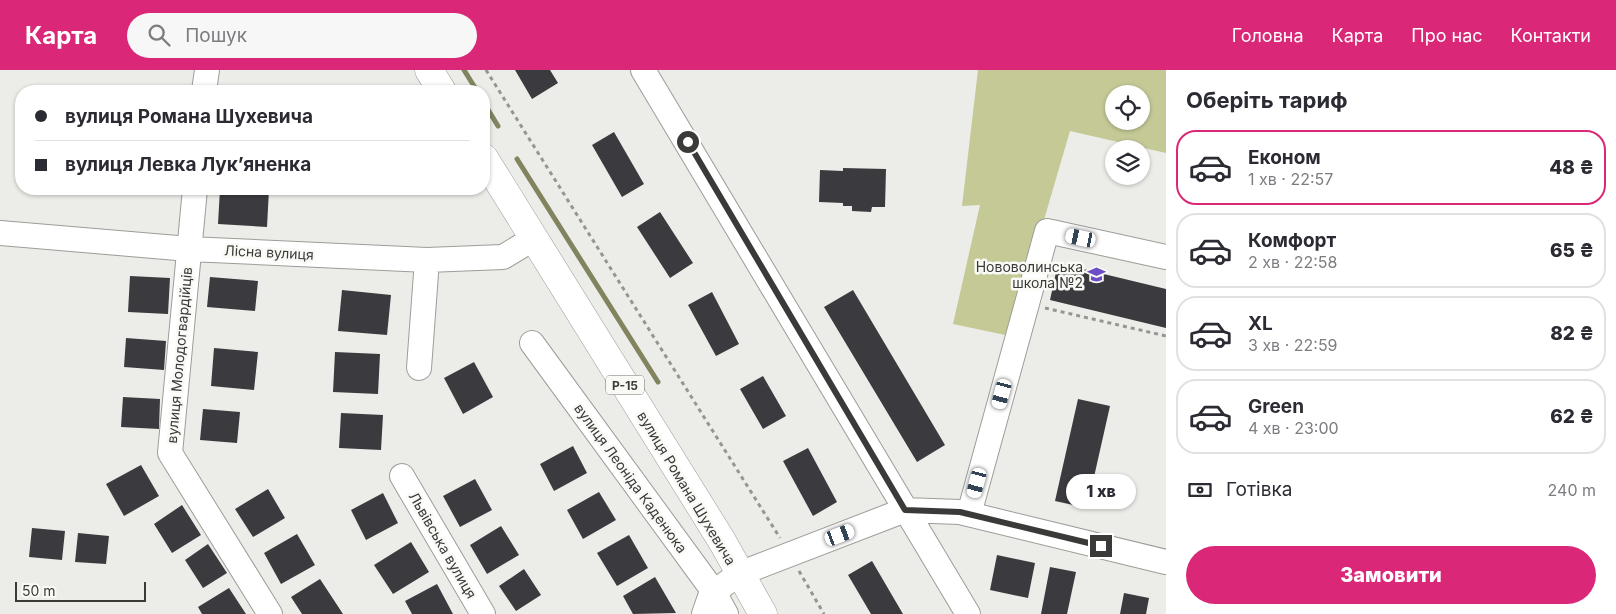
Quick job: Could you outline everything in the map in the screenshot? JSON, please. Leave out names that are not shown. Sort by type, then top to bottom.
[{"type":"main road","points":[[429,70],[438,85]]},
{"type":"main road","name":"вулиця Романа Шухевича","points":[[490,168],[722,541],[763,614]]},
{"type":"street","points":[[205,85],[206,70]]},
{"type":"street","points":[[643,70],[968,614]]},
{"type":"street","name":"вулиця Молодогвардійців","points":[[194,195],[170,453],[270,614]]},
{"type":"street","points":[[969,514],[1047,231],[1166,257]]},
{"type":"street","name":"Лісна вулиця","points":[[0,233],[189,249],[427,260],[503,257],[533,238]]},
{"type":"street","points":[[419,368],[427,260]]},
{"type":"street","name":"вулиця Леоніда Каденюка","points":[[532,343],[714,592],[726,614]]},
{"type":"street","name":"Львівська вулиця","points":[[402,476],[483,614]]},
{"type":"street","points":[[704,614],[714,592],[739,574],[905,510],[969,514],[1166,562]]},
{"type":"path","points":[[486,70],[791,554],[824,614]]},
{"type":"path","points":[[1027,304],[1166,336]]},
{"type":"green space","points":[[978,70],[1166,70],[1166,153],[1150,149],[1150,140],[1109,140],[1070,131],[1010,336],[953,324],[980,205],[962,206]]},
{"type":"building","points":[[515,70],[550,70],[558,83],[532,99]]},
{"type":"building","points":[[614,132],[644,184],[622,197],[592,145]]},
{"type":"building","points":[[843,168],[886,169],[885,207],[872,207],[871,212],[852,211],[852,206],[843,206],[843,203],[819,202],[820,170],[843,171]]},
{"type":"building","points":[[220,195],[269,195],[267,227],[218,224]]},
{"type":"building","points":[[660,212],[693,263],[670,278],[637,227]]},
{"type":"building","points":[[1058,263],[1166,289],[1166,328],[1050,300]]},
{"type":"building","points":[[130,276],[170,278],[168,314],[128,312]]},
{"type":"building","points":[[210,277],[258,281],[255,311],[207,307]]},
{"type":"building","points":[[342,290],[391,295],[387,335],[338,331]]},
{"type":"building","points":[[853,290],[945,445],[917,462],[824,307]]},
{"type":"building","points":[[712,292],[739,344],[716,356],[688,305]]},
{"type":"building","points":[[126,338],[166,341],[164,370],[124,367]]},
{"type":"building","points":[[214,348],[258,352],[254,390],[211,386]]},
{"type":"building","points":[[335,352],[380,354],[378,394],[333,392]]},
{"type":"building","points":[[474,362],[493,397],[463,414],[444,378]]},
{"type":"building","points":[[763,376],[786,416],[763,429],[740,389]]},
{"type":"building","points":[[123,397],[160,399],[159,429],[121,427]]},
{"type":"building","points":[[1078,399],[1110,406],[1087,508],[1055,501]]},
{"type":"building","points":[[203,409],[240,412],[237,443],[200,440]]},
{"type":"building","points":[[341,413],[383,415],[381,450],[339,448]]},
{"type":"building","points":[[573,446],[587,473],[554,491],[540,464]]},
{"type":"building","points":[[808,448],[837,502],[813,516],[783,461]]},
{"type":"building","points":[[141,465],[159,496],[124,516],[106,484]]},
{"type":"building","points":[[475,479],[492,510],[460,527],[443,496]]},
{"type":"building","points":[[268,489],[285,518],[253,537],[235,509]]},
{"type":"building","points":[[599,492],[616,520],[583,539],[567,510]]},
{"type":"building","points":[[383,493],[398,523],[366,540],[351,510]]},
{"type":"building","points":[[182,505],[201,535],[172,553],[154,524]]},
{"type":"building","points":[[501,526],[519,555],[487,574],[470,545]]},
{"type":"building","points":[[32,528],[65,531],[62,560],[29,557]]},
{"type":"building","points":[[78,533],[109,536],[106,564],[75,562]]},
{"type":"building","points":[[297,534],[315,565],[281,584],[264,553]]},
{"type":"building","points":[[629,535],[648,568],[617,586],[597,553]]},
{"type":"building","points":[[411,542],[429,572],[393,594],[374,565]]},
{"type":"building","points":[[208,544],[227,573],[203,588],[185,560]]},
{"type":"building","points":[[997,555],[1035,563],[1028,598],[990,590]]},
{"type":"building","points":[[872,561],[903,614],[871,614],[848,575]]},
{"type":"building","points":[[1050,567],[1076,572],[1067,614],[1041,614]]},
{"type":"building","points":[[524,569],[541,595],[516,611],[499,586]]},
{"type":"building","points":[[655,577],[676,613],[633,614],[623,596]]},
{"type":"building","points":[[320,579],[343,614],[302,614],[291,597]]},
{"type":"building","points":[[437,584],[453,614],[412,614],[405,601]]},
{"type":"building","points":[[229,588],[246,614],[202,614],[198,607]]},
{"type":"building","points":[[1124,593],[1149,598],[1146,614],[1120,614]]},
{"type":"waterway","points":[[464,70],[473,85]]},
{"type":"waterway","points":[[490,113],[498,126]]},
{"type":"waterway","points":[[517,159],[658,382]]},
{"type":"place","name":"Нововолинська школа №2","points":[[1097,274]]},
{"type":"route","points":[[688,142],[905,510],[960,512],[1101,546]]}]
